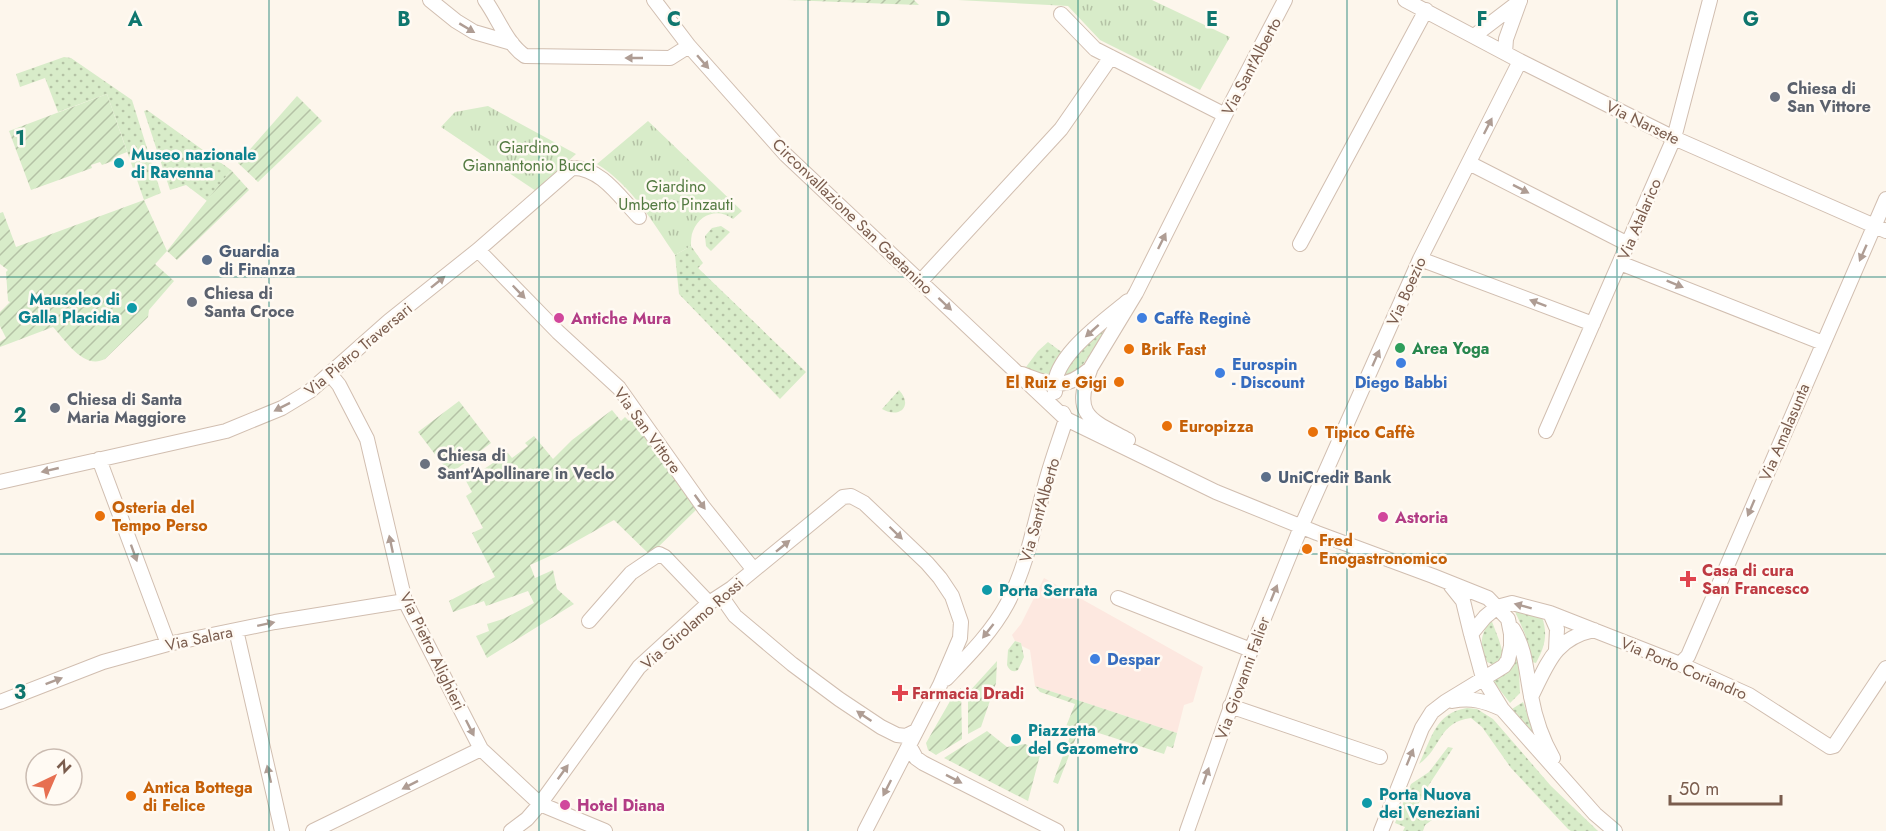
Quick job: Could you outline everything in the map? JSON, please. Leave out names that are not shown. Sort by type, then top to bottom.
[{"type":"street","points":[[430,0],[474,32],[512,43]]},
{"type":"street","points":[[486,0],[512,43],[525,56],[670,58],[689,46]]},
{"type":"street","name":"Circonvallazione San Gaetanino","points":[[654,0],[689,46],[786,155],[1066,418],[1209,488]]},
{"type":"street","name":"Via Sant'Alberto","points":[[1136,294],[1087,334],[1057,371],[1054,385],[1079,378],[1090,369],[1136,294],[1285,0]]},
{"type":"street","name":"Via Narsete","points":[[1405,0],[1674,138],[1880,229]]},
{"type":"street","name":"Via Atalarico","points":[[1546,431],[1674,138],[1710,0]]},
{"type":"street","points":[[1474,36],[1520,1]]},
{"type":"street","points":[[1505,52],[1506,39],[1520,1]]},
{"type":"street","points":[[1300,244],[1426,10]]},
{"type":"street","points":[[1061,14],[1095,49],[1225,115]]},
{"type":"street","points":[[920,282],[1061,129],[1110,57]]},
{"type":"street","name":"Via Boezio","points":[[1301,527],[1420,259],[1520,61]]},
{"type":"street","points":[[1469,163],[1628,244]]},
{"type":"street","name":"Via Pietro Traversari","points":[[0,482],[226,431],[282,408],[310,391],[388,321],[478,250],[573,168],[583,168],[595,174],[639,218]]},
{"type":"street","name":"Via Amalasunta","points":[[1680,664],[1688,656],[1822,343],[1880,229],[1886,199]]},
{"type":"street","name":"Via San Vittore","points":[[478,250],[558,332],[619,388],[704,508],[754,570]]},
{"type":"street","points":[[1420,259],[1593,324]]},
{"type":"street","points":[[1620,262],[1822,343]]},
{"type":"street","points":[[1090,369],[1085,381],[1082,402],[1090,418],[1197,476],[1209,488],[1301,527],[1488,598],[1508,619],[1520,640],[1531,697],[1544,742],[1572,788]]},
{"type":"street","points":[[1017,372],[1037,381],[1054,385],[1056,399],[1066,418]]},
{"type":"street","name":"Via Pietro Alighieri","points":[[330,374],[339,385],[367,439],[405,601],[481,749],[540,804]]},
{"type":"street","name":"Via Sant'Alberto","points":[[940,684],[999,618],[1018,581],[1066,418]]},
{"type":"street","points":[[99,459],[168,644]]},
{"type":"street","name":"Via Girolamo Rossi","points":[[511,831],[527,819],[540,804],[639,667],[715,600],[843,497],[851,496],[864,503],[927,563],[940,578],[956,606],[961,622],[960,638],[940,684]]},
{"type":"street","name":"Via Giovanni Falier","points":[[1187,831],[1251,650],[1301,527]]},
{"type":"street","points":[[589,621],[631,573],[659,554],[792,664],[839,699],[897,735],[906,736],[916,731]]},
{"type":"street","points":[[1433,576],[1452,586],[1463,601],[1483,678],[1502,709],[1595,814],[1616,831]]},
{"type":"street","points":[[1118,598],[1251,650]]},
{"type":"street","name":"Via Salara","points":[[0,702],[103,662],[168,644],[275,622],[405,601]]},
{"type":"street","name":"Via Porto Coriandro","points":[[1497,607],[1512,603],[1550,613],[1680,664],[1749,695],[1830,747],[1834,746],[1886,668]]},
{"type":"street","points":[[1471,634],[1497,607]]},
{"type":"street","points":[[1550,613],[1557,629],[1556,651]]},
{"type":"street","points":[[1381,831],[1422,728],[1432,712],[1504,666],[1508,660],[1511,646],[1508,619]]},
{"type":"street","points":[[237,630],[282,831]]},
{"type":"street","points":[[1531,697],[1556,651],[1574,636],[1594,630]]},
{"type":"street","points":[[865,831],[940,684]]},
{"type":"street","points":[[1445,702],[1466,698],[1479,700],[1502,709]]},
{"type":"street","points":[[1230,706],[1380,757]]},
{"type":"street","points":[[909,745],[916,758],[923,763],[1057,831]]},
{"type":"street","points":[[313,831],[481,749]]},
{"type":"street","points":[[540,804],[605,831]]},
{"type":"shaded area","points":[[1044,578],[1203,667],[1193,702],[1184,705],[1177,733],[1035,686],[1030,650],[1015,641],[1012,635],[1021,624]]},
{"type":"green space","points":[[787,0],[914,0],[919,5]]},
{"type":"green space","points":[[958,0],[1152,0],[1230,37],[1200,90],[1100,40],[1068,6]]},
{"type":"green space","points":[[64,57],[71,58],[132,100],[161,193],[144,200],[107,94],[58,112],[45,78],[20,87],[16,74]]},
{"type":"green space","points":[[107,94],[127,152],[117,156],[118,159],[102,165],[100,162],[91,165],[92,168],[31,190],[9,131]]},
{"type":"green space","points":[[297,96],[322,121],[258,182],[238,163]]},
{"type":"green space","name":"Giardino Giannantonio Bucci","points":[[488,106],[576,154],[536,191],[441,127],[455,112]]},
{"type":"green space","points":[[147,110],[231,170],[207,201],[186,185],[170,190],[144,111]]},
{"type":"green space","name":"Giardino Umberto Pinzauti","points":[[648,121],[742,211],[733,219],[716,213],[705,216],[693,231],[691,246],[675,255],[631,193],[597,164]]},
{"type":"green space","points":[[231,170],[249,190],[177,260],[167,251]]},
{"type":"green space","points":[[144,200],[167,251],[155,264],[174,281],[149,310],[148,317],[105,359],[90,361],[83,357],[53,327],[0,347],[0,342],[6,338],[0,326],[0,312],[10,302],[8,301],[6,272],[8,270],[0,264],[0,213],[3,212],[16,247]]},
{"type":"green space","points":[[721,226],[730,232],[711,251],[706,246],[705,236],[712,228]]},
{"type":"green space","points":[[691,246],[703,263],[698,268],[806,372],[780,399],[679,294],[675,255]]},
{"type":"green space","points":[[1117,316],[1079,370],[1061,379],[1074,355]]},
{"type":"green space","points":[[1048,342],[1063,353],[1050,377],[1035,373],[1026,367]]},
{"type":"green space","points":[[899,390],[905,401],[903,409],[899,412],[888,412],[882,409]]},
{"type":"green space","points":[[459,401],[491,443],[450,474],[418,432]]},
{"type":"green space","points":[[612,410],[621,421],[625,417],[629,421],[635,417],[698,508],[650,555],[614,520],[530,565],[535,578],[553,570],[557,589],[574,604],[487,658],[476,636],[489,631],[487,624],[503,619],[534,603],[528,591],[486,606],[484,601],[453,612],[449,601],[495,577],[472,533],[483,528],[466,496],[472,492],[466,481],[508,453],[512,458],[528,446],[525,443],[534,436],[553,459],[572,440]]},
{"type":"green space","points":[[1514,609],[1542,617],[1545,640],[1536,663],[1532,662],[1525,634]]},
{"type":"green space","points":[[1491,619],[1504,657],[1497,666],[1487,662],[1482,645],[1483,635]]},
{"type":"green space","points":[[1015,641],[1021,643],[1024,657],[1018,670],[1014,671],[1010,670],[1007,665],[1008,650]]},
{"type":"green space","points":[[1518,652],[1520,693],[1510,703],[1493,681],[1514,664]]},
{"type":"green space","points":[[997,661],[996,683],[981,727],[968,734],[968,693]]},
{"type":"green space","points":[[1035,686],[1177,733],[1173,748],[1167,746],[1164,754],[1080,727],[1058,784],[1053,782],[1070,737],[1063,734],[1075,704],[1040,692]]},
{"type":"green space","points":[[961,688],[962,739],[936,755],[928,750],[926,743],[953,696]]},
{"type":"green space","points":[[1523,702],[1536,739],[1512,709]]},
{"type":"green space","points":[[1467,708],[1477,709],[1493,719],[1551,786],[1598,831],[1568,829],[1511,768],[1482,727],[1471,718],[1460,720],[1446,730],[1432,751],[1419,764],[1431,736],[1441,721],[1456,711]]},
{"type":"green space","points":[[987,731],[1007,747],[1025,744],[1041,751],[1028,801],[944,758]]},
{"type":"green space","points":[[1448,747],[1453,748],[1417,807],[1425,810],[1432,820],[1425,825],[1423,831],[1403,831],[1405,827],[1395,823],[1411,784],[1429,772]]},
{"type":"place","name":"Chiesa di San Vittore","points":[[1775,97]]},
{"type":"place","name":"Museo nazionale di Ravenna","points":[[119,163]]},
{"type":"place","name":"Guardia di Finanza","points":[[207,260]]},
{"type":"place","name":"Chiesa di Santa Croce","points":[[192,302]]},
{"type":"place","name":"Mausoleo di Galla Placidia","points":[[132,308]]},
{"type":"place","name":"Antiche Mura","points":[[559,318]]},
{"type":"place","name":"Caffè Reginè","points":[[1142,318]]},
{"type":"place","name":"Area Yoga","points":[[1400,348]]},
{"type":"place","name":"Brik Fast","points":[[1129,349]]},
{"type":"place","name":"Diego Babbi","points":[[1401,363]]},
{"type":"place","name":"Eurospin - Discount","points":[[1220,373]]},
{"type":"place","name":"El Ruiz e Gigi","points":[[1119,382]]},
{"type":"place","name":"Chiesa di Santa Maria Maggiore","points":[[55,408]]},
{"type":"place","name":"Europizza","points":[[1167,426]]},
{"type":"place","name":"Tipico Caffè","points":[[1313,432]]},
{"type":"place","name":"Chiesa di Sant'Apollinare in Veclo","points":[[425,464]]},
{"type":"place","name":"UniCredit Bank","points":[[1266,477]]},
{"type":"place","name":"Osteria del Tempo Perso","points":[[100,516]]},
{"type":"place","name":"Astoria","points":[[1383,517]]},
{"type":"place","name":"Fred Enogastronomico","points":[[1307,549]]},
{"type":"place","name":"Casa di cura San Francesco","points":[[1688,579]]},
{"type":"place","name":"Porta Serrata","points":[[987,590]]},
{"type":"place","name":"Despar","points":[[1095,659]]},
{"type":"place","name":"Farmacia Dradi","points":[[900,693]]},
{"type":"place","name":"Piazzetta del Gazometro","points":[[1016,739]]},
{"type":"place","name":"Antica Bottega di Felice","points":[[131,796]]},
{"type":"place","name":"Porta Nuova dei Veneziani","points":[[1367,803]]},
{"type":"place","name":"Hotel Diana","points":[[565,805]]}]
